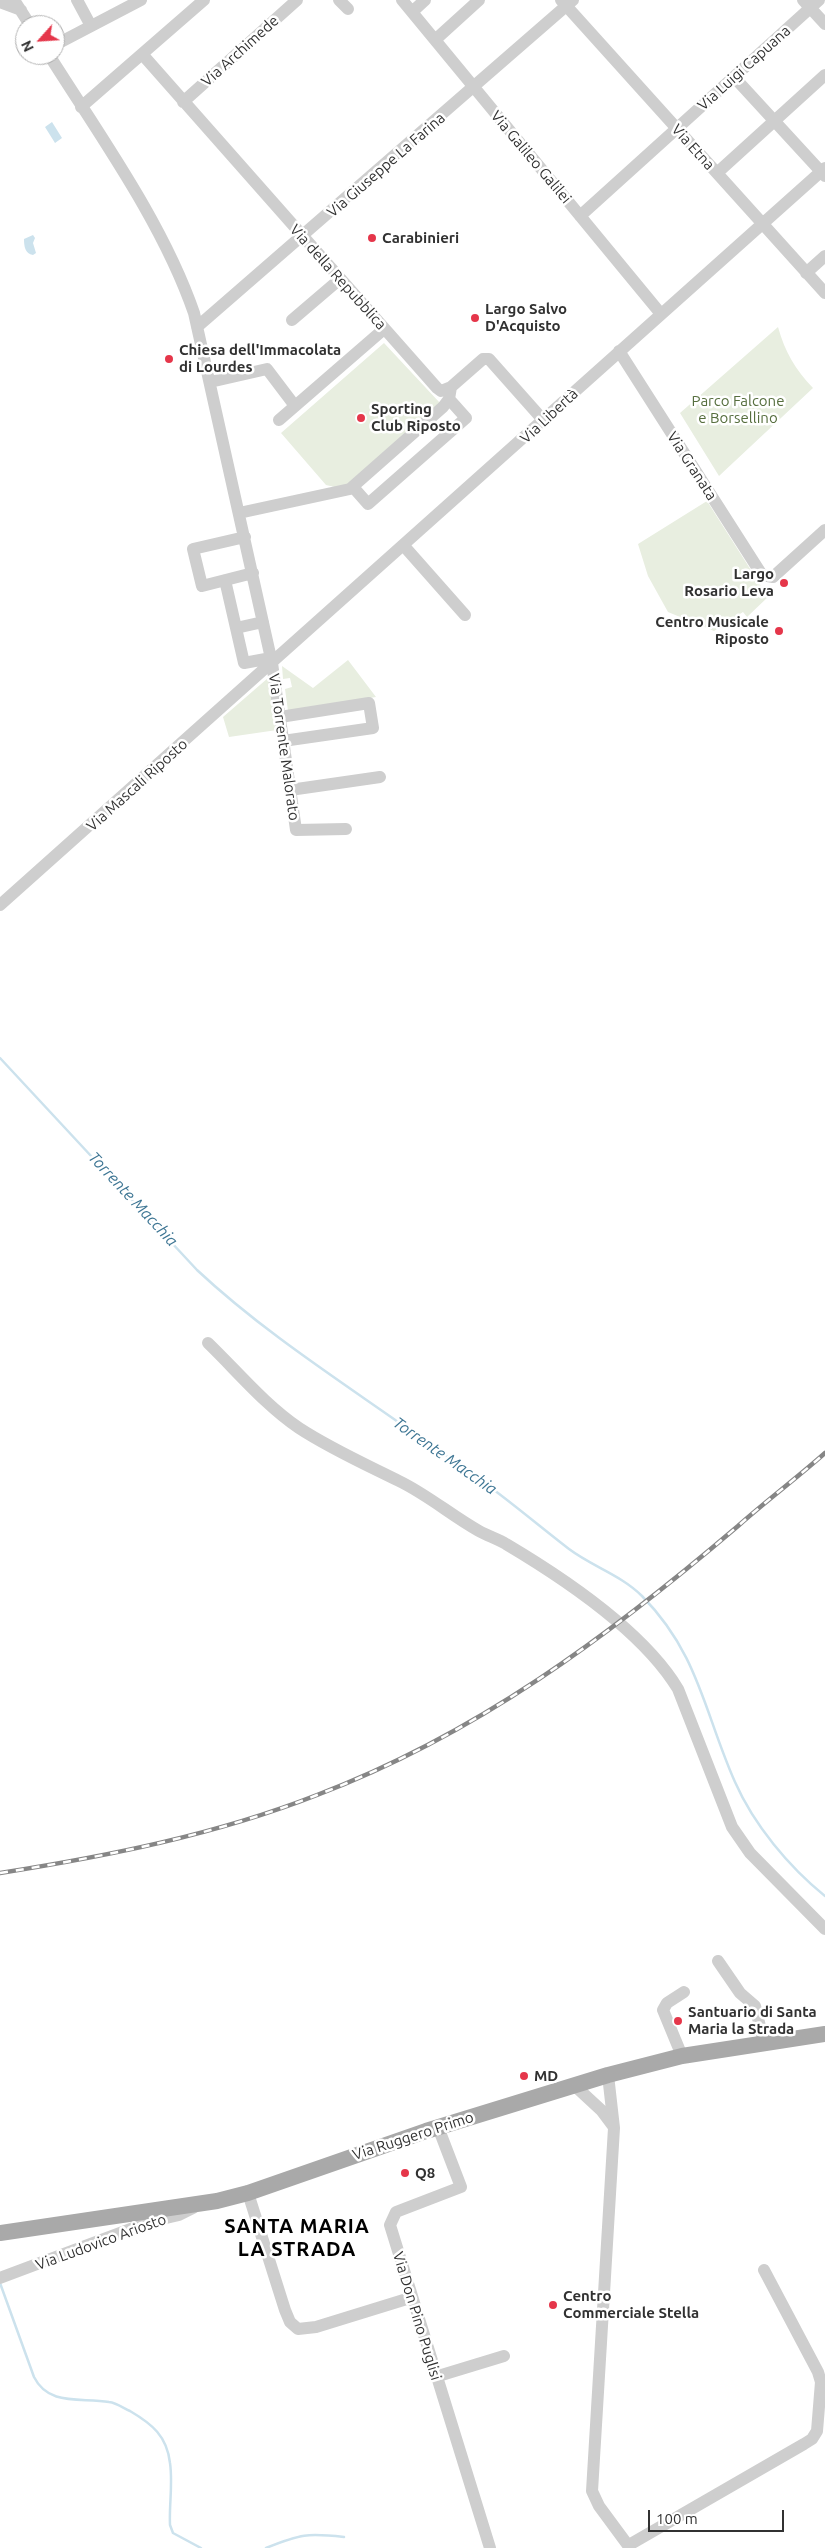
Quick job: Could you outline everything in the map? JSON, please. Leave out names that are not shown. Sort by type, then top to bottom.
[{"type":"main road","name":"Via Ruggero Primo","points":[[0,2234],[200,2204],[248,2193],[438,2127],[574,2084],[682,2056],[825,2034]]},
{"type":"street","points":[[77,0],[91,26]]},
{"type":"street","points":[[65,40],[91,26],[116,6],[141,0]]},
{"type":"street","points":[[82,107],[204,0]]},
{"type":"street","name":"Via Archimede","points":[[183,102],[297,0]]},
{"type":"street","name":"Via Galileo Galilei","points":[[402,0],[661,314]]},
{"type":"street","points":[[412,12],[425,0]]},
{"type":"street","points":[[435,40],[479,0]]},
{"type":"street","points":[[0,2],[18,5]]},
{"type":"street","name":"Via Giuseppe La Farina","points":[[197,328],[474,88],[567,2]]},
{"type":"street","name":"Via Etna","points":[[567,2],[825,293]]},
{"type":"street","points":[[811,3],[825,24]]},
{"type":"street","name":"Via Luigi Capuana","points":[[580,216],[734,77],[811,3]]},
{"type":"street","name":"Via della Repubblica","points":[[142,54],[436,388],[450,393]]},
{"type":"street","name":"Via Torrente Malorato","points":[[55,65],[172,257],[184,283],[210,382],[272,660],[296,830],[346,829]]},
{"type":"street","points":[[717,173],[825,75]]},
{"type":"street","points":[[734,77],[824,172]]},
{"type":"street","name":"Via Libertà","points":[[272,660],[404,546],[763,223],[824,172]]},
{"type":"street","points":[[806,273],[825,256]]},
{"type":"street","points":[[292,320],[340,279]]},
{"type":"street","points":[[279,420],[384,329]]},
{"type":"street","name":"Via Granata","points":[[619,351],[762,575],[773,578],[825,530]]},
{"type":"street","points":[[240,513],[350,489],[443,407],[450,393],[483,358],[489,359],[544,421]]},
{"type":"street","points":[[210,382],[266,369],[295,406]]},
{"type":"street","points":[[353,487],[368,504],[466,418],[450,393]]},
{"type":"street","points":[[245,537],[194,549],[202,586],[253,573]]},
{"type":"street","points":[[404,546],[465,615]]},
{"type":"street","points":[[224,580],[244,664],[272,660]]},
{"type":"street","points":[[236,628],[263,622]]},
{"type":"street","name":"Via Mascali Riposto","points":[[0,905],[272,660]]},
{"type":"street","points":[[280,716],[369,703],[373,728],[284,742]]},
{"type":"street","points":[[290,790],[380,777]]},
{"type":"street","points":[[208,1343],[262,1397],[298,1427],[336,1450],[426,1495],[479,1531],[505,1543],[587,1597],[626,1631],[670,1676],[678,1689],[732,1828],[750,1853],[825,1929]]},
{"type":"street","points":[[718,1961],[740,1994],[755,2006],[764,2043]]},
{"type":"street","points":[[682,2056],[663,2010],[667,2004],[684,1992]]},
{"type":"street","points":[[608,2075],[614,2128],[592,2491],[599,2506],[629,2547],[804,2444],[812,2439],[818,2431],[821,2392],[818,2372],[764,2270]]},
{"type":"street","points":[[574,2084],[601,2110],[614,2128]]},
{"type":"street","name":"Via Don Pino Puglisi","points":[[438,2127],[460,2187],[396,2212],[390,2225],[410,2298],[490,2548]]},
{"type":"street","points":[[248,2193],[285,2310],[290,2322],[298,2329],[316,2327],[410,2298]]},
{"type":"street","name":"Via Ludovico Ariosto","points":[[0,2278],[149,2222],[180,2215],[200,2204]]},
{"type":"street","points":[[435,2377],[504,2356]]},
{"type":"green space","name":"Parco Falcone e Borsellino","points":[[778,327],[791,360],[813,388],[719,476],[680,413]]},
{"type":"green space","name":"Sporting Club Riposto","points":[[384,343],[440,403],[347,485],[339,488],[326,485],[281,433]]},
{"type":"green space","points":[[707,501],[768,597],[747,617],[743,612],[714,631],[668,612],[648,576],[638,544]]},
{"type":"green space","points":[[348,660],[376,697],[288,711],[285,689],[292,687],[290,678],[283,679],[282,666],[313,688]]},
{"type":"green space","points":[[268,678],[270,680],[277,730],[229,737],[223,717]]},
{"type":"water","points":[[52,122],[62,138],[55,143],[45,127]]},
{"type":"water","points":[[33,235],[36,253],[33,255],[27,251],[24,239]]},
{"type":"waterway","name":"Torrente Macchia","points":[[0,1058],[197,1270],[245,1312],[490,1487],[569,1549],[625,1582],[642,1596],[661,1618],[688,1662],[724,1756],[752,1814],[786,1859],[825,1896]]},
{"type":"waterway","points":[[0,2283],[34,2377],[40,2386],[48,2393],[57,2397],[115,2403],[152,2426],[162,2438],[166,2445],[170,2463],[170,2525],[173,2533],[201,2548]]},
{"type":"waterway","points":[[266,2548],[296,2537],[312,2535],[344,2537]]},
{"type":"railway","points":[[0,1873],[161,1843],[240,1822],[317,1795],[376,1770],[432,1743],[487,1712],[539,1679],[590,1643],[689,1567],[825,1453]]},
{"type":"place","name":"Carabinieri","points":[[372,238]]},
{"type":"place","name":"Largo Salvo D'Acquisto","points":[[475,318]]},
{"type":"place","name":"Chiesa dell'Immacolata di Lourdes","points":[[169,359]]},
{"type":"place","name":"Sporting Club Riposto","points":[[361,418]]},
{"type":"place","name":"Largo Rosario Leva","points":[[784,583]]},
{"type":"place","name":"Centro Musicale Riposto","points":[[779,631]]},
{"type":"place","name":"Santuario di Santa Maria la Strada","points":[[678,2021]]},
{"type":"place","name":"MD","points":[[524,2076]]},
{"type":"place","name":"Q8","points":[[405,2173]]},
{"type":"place","name":"Centro Commerciale Stella","points":[[553,2305]]},
{"type":"district","name":"SANTA MARIA LA STRADA","points":[[297,2238]]}]
